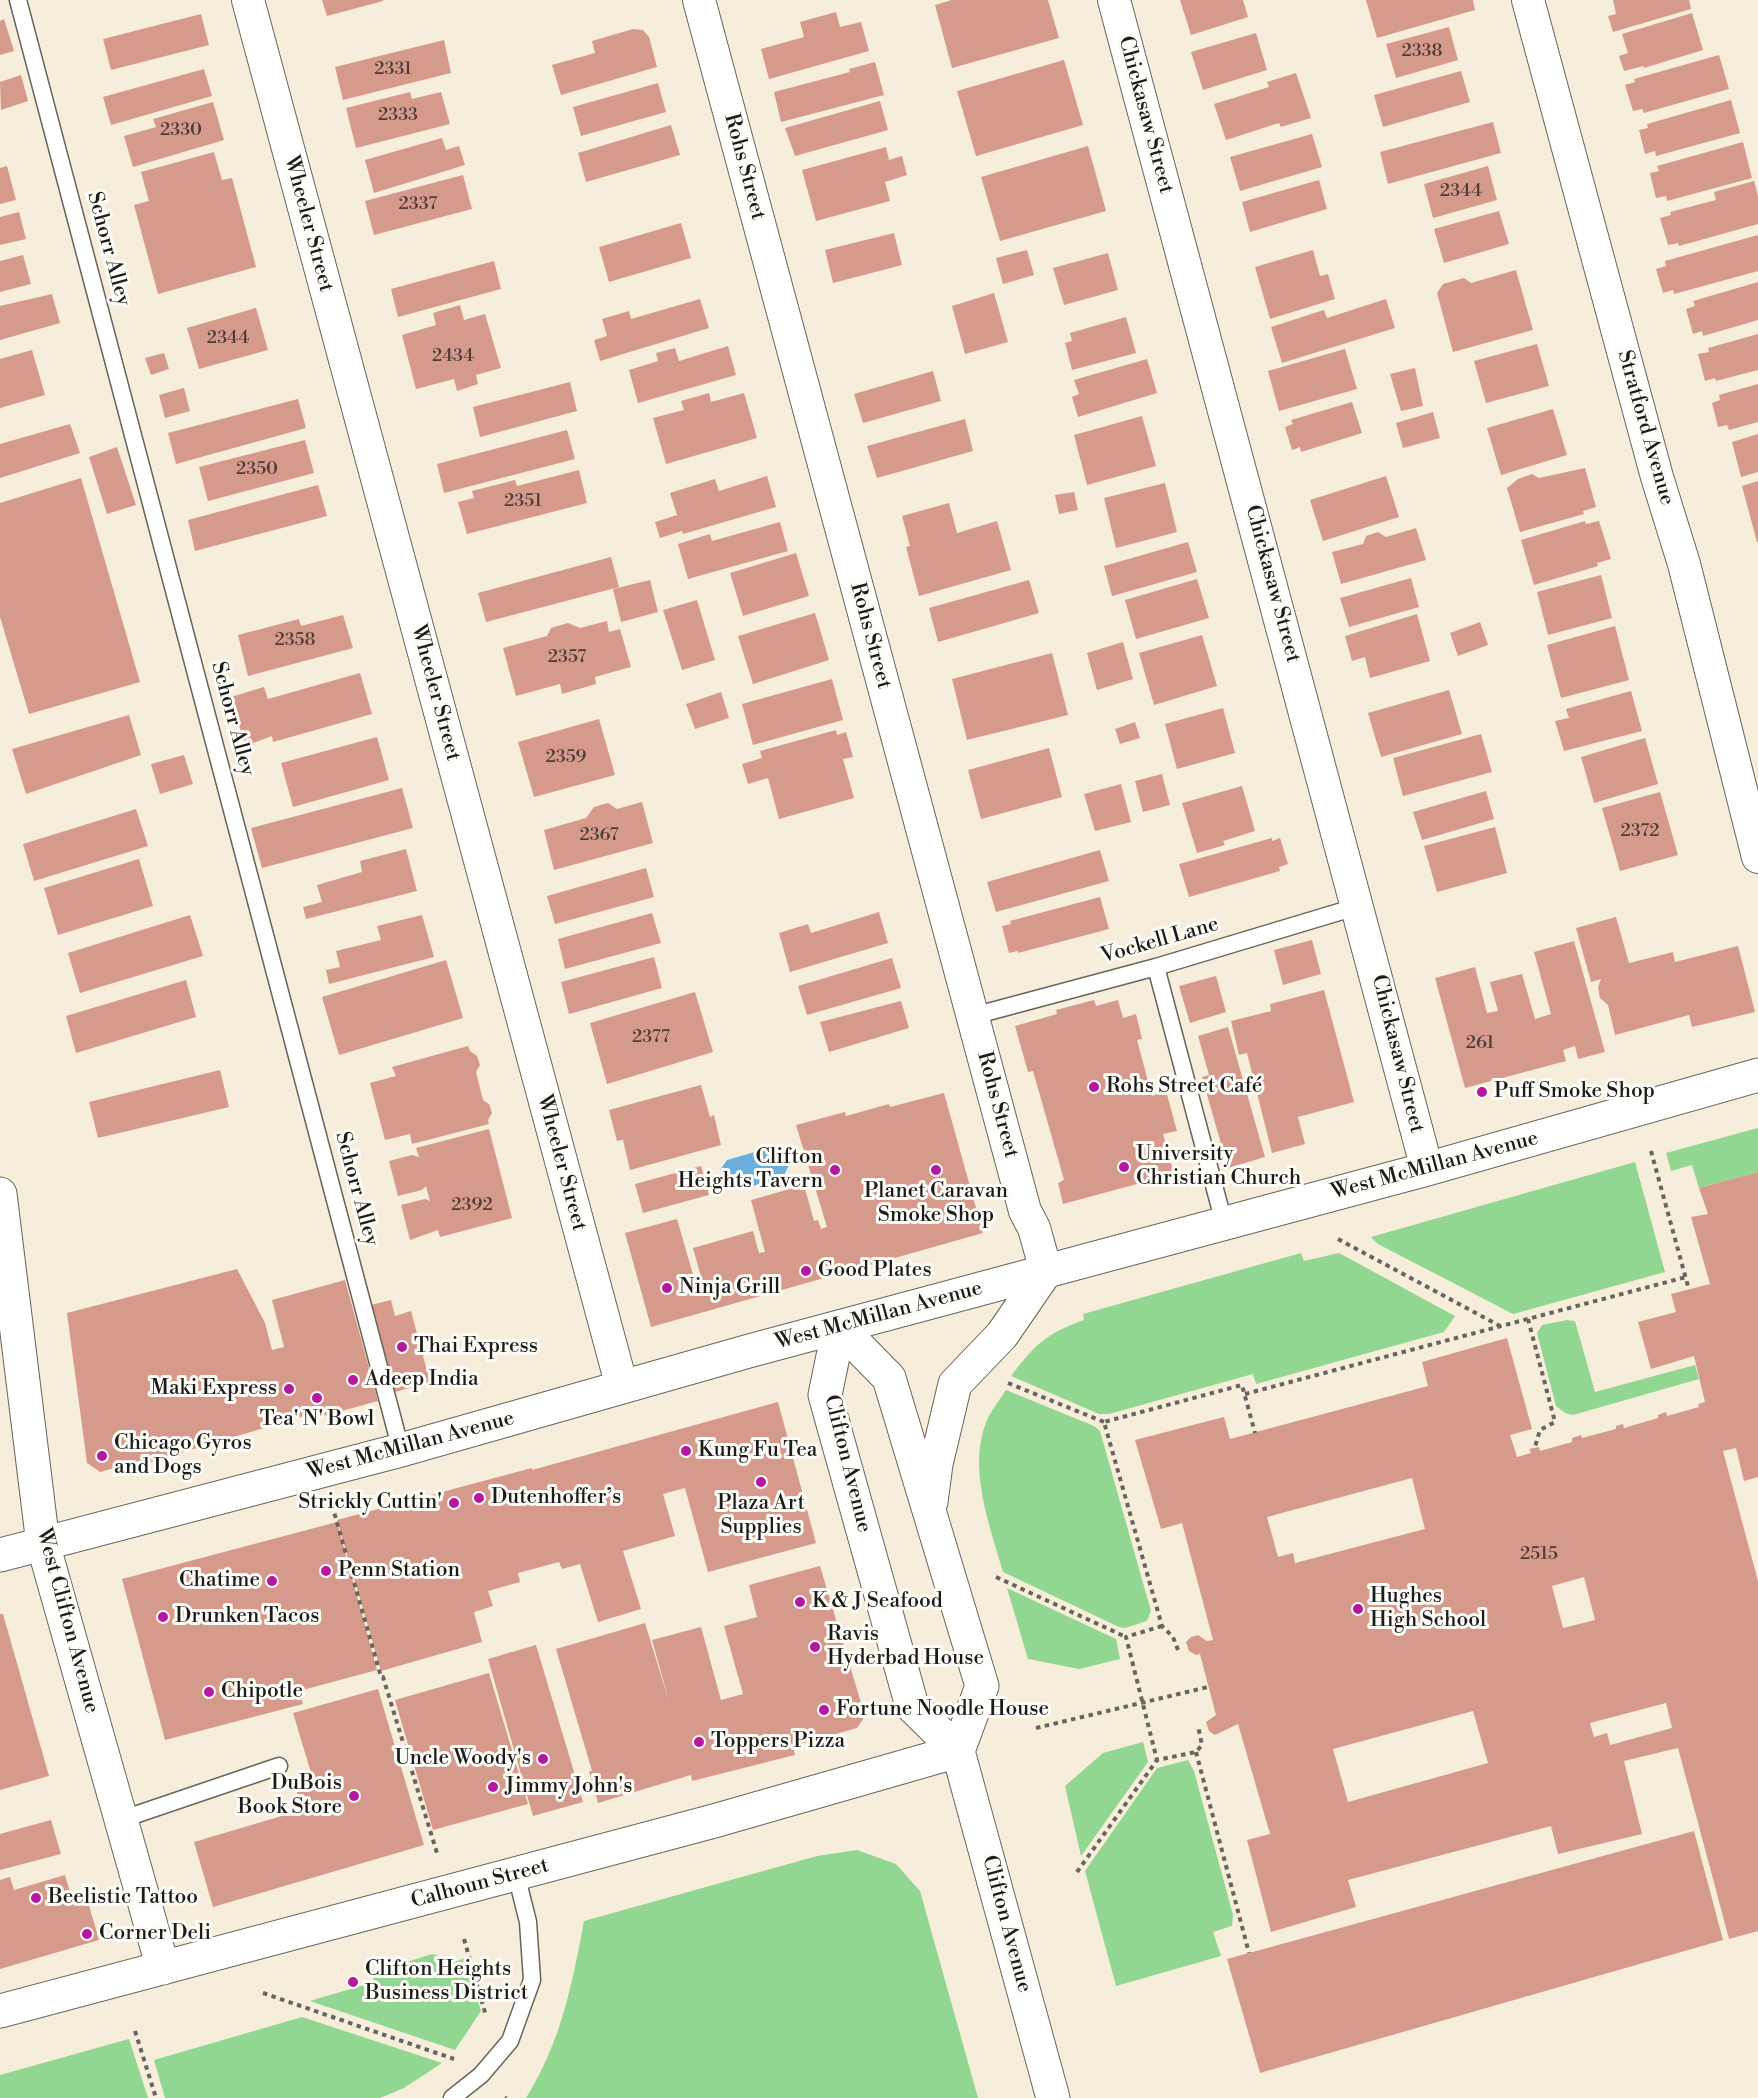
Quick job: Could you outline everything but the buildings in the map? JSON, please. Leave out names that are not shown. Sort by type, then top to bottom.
[{"type":"main road","name":"West McMillan Avenue","points":[[0,1555],[401,1450],[1224,1222],[1428,1169],[1758,1075]]},
{"type":"main road","name":"West Clifton Avenue","points":[[0,1194],[43,1544],[163,1968]]},
{"type":"main road","points":[[930,1512],[936,1464],[955,1384],[1002,1335],[1046,1271]]},
{"type":"main road","points":[[839,1328],[889,1378],[982,1686],[958,1751]]},
{"type":"main road","name":"Clifton Avenue","points":[[839,1328],[825,1395],[912,1706],[958,1751],[1053,2098]]},
{"type":"main road","name":"Calhoun Street","points":[[0,2011],[516,1875],[958,1751]]},
{"type":"street","name":"Wheeler Street","points":[[248,0],[622,1387]]},
{"type":"street","name":"Rohs Street","points":[[699,0],[1025,1210],[1034,1228],[1046,1271]]},
{"type":"street","name":"Chickasaw Street","points":[[1114,0],[1428,1169]]},
{"type":"street","name":"Stratford Avenue","points":[[1528,0],[1657,477],[1684,564],[1758,856]]},
{"type":"lane","name":"Schorr Alley","points":[[18,0],[401,1450]]},
{"type":"lane","name":"Vockell Lane","points":[[973,1016],[1155,967],[1359,906]]},
{"type":"lane","points":[[1155,967],[1224,1222]]},
{"type":"lane","points":[[120,1820],[279,1766]]},
{"type":"lane","points":[[452,2098],[481,2075],[510,2041],[532,1980],[528,1922],[516,1875]]},
{"type":"path","points":[[1651,1151],[1689,1290]]},
{"type":"path","points":[[1338,1239],[1500,1326]]},
{"type":"path","points":[[1245,1395],[1686,1277]]},
{"type":"path","points":[[1528,1319],[1555,1422],[1540,1430],[1535,1447]]},
{"type":"path","points":[[1000,1379],[1104,1422],[1242,1385],[1255,1433]]},
{"type":"path","points":[[1104,1422],[1162,1626],[1173,1637],[1178,1650]]},
{"type":"path","points":[[332,1505],[381,1677],[383,1677],[437,1853]]},
{"type":"path","points":[[996,1577],[1126,1637],[1162,1626]]},
{"type":"path","points":[[1126,1637],[1157,1760]]},
{"type":"path","points":[[1036,1728],[1208,1687]]},
{"type":"path","points":[[1077,1872],[1157,1760],[1196,1752],[1202,1745],[1198,1726]]},
{"type":"path","points":[[1196,1752],[1249,1953]]},
{"type":"path","points":[[464,1939],[487,2016]]},
{"type":"path","points":[[263,1993],[460,2061]]},
{"type":"path","points":[[135,2031],[156,2098]]},
{"type":"green space","points":[[1758,1128],[1758,1172],[1699,1188],[1692,1165],[1671,1171],[1666,1153]]},
{"type":"green space","points":[[1635,1162],[1665,1272],[1513,1314],[1378,1244],[1371,1237]]},
{"type":"green space","points":[[1301,1253],[1304,1261],[1339,1253],[1455,1316],[1444,1332],[1256,1384],[1253,1374],[1109,1414],[1099,1414],[1011,1376],[1034,1348],[1060,1330],[1084,1320],[1083,1314]]},
{"type":"green space","points":[[1567,1320],[1575,1321],[1595,1392],[1695,1365],[1699,1379],[1573,1415],[1565,1413],[1556,1406],[1537,1333],[1542,1325]]},
{"type":"green space","points":[[1006,1390],[1094,1426],[1100,1431],[1151,1611],[1147,1621],[1125,1628],[1119,1627],[1003,1572],[982,1495],[979,1455],[988,1418]]},
{"type":"green space","points":[[1007,1588],[1116,1639],[1120,1659],[1079,1669],[1028,1659]]},
{"type":"green space","points":[[1143,1742],[1148,1762],[1081,1856],[1065,1786],[1103,1753]]},
{"type":"green space","points":[[1188,1760],[1194,1771],[1233,1915],[1232,1926],[1213,1932],[1221,1956],[1116,1986],[1085,1871],[1157,1768]]},
{"type":"green space","points":[[857,1850],[896,1864],[920,1891],[978,2098],[526,2098],[557,2034],[570,1990],[584,1921],[817,1856]]},
{"type":"green space","points":[[432,1954],[458,1961],[464,1958],[481,2011],[455,2050],[310,2001],[374,1982],[372,1973]]},
{"type":"green space","points":[[302,2017],[442,2063],[404,2088],[380,2098],[165,2098],[154,2060]]},
{"type":"green space","points":[[129,2039],[148,2098],[0,2098],[0,2075]]},
{"type":"water","points":[[776,1146],[785,1152],[789,1165],[782,1179],[736,1190],[724,1183],[720,1170],[727,1160]]},
{"type":"place","name":"Rohs Street Café","points":[[1094,1087]]},
{"type":"place","name":"Puff Smoke Shop","points":[[1482,1092]]},
{"type":"place","name":"University Christian Church","points":[[1124,1167]]},
{"type":"place","name":"Clifton Heights Tavern","points":[[835,1170]]},
{"type":"place","name":"Planet Caravan Smoke Shop","points":[[936,1170]]},
{"type":"place","name":"Good Plates","points":[[806,1271]]},
{"type":"place","name":"Ninja Grill","points":[[667,1288]]},
{"type":"place","name":"Thai Express","points":[[402,1347]]},
{"type":"place","name":"Adeep India","points":[[353,1380]]},
{"type":"place","name":"Maki Express","points":[[289,1389]]},
{"type":"place","name":"Tea' N' Bowl","points":[[317,1398]]},
{"type":"place","name":"Kung Fu Tea","points":[[686,1451]]},
{"type":"place","name":"Chicago Gyros and Dogs","points":[[102,1456]]},
{"type":"place","name":"Plaza Art Supplies","points":[[761,1482]]},
{"type":"place","name":"Dutenhoffer’s","points":[[479,1498]]},
{"type":"place","name":"Strickly Cuttin'","points":[[454,1503]]},
{"type":"place","name":"Penn Station","points":[[326,1571]]},
{"type":"place","name":"Chatime","points":[[272,1581]]},
{"type":"place","name":"K & J Seafood","points":[[800,1602]]},
{"type":"place","name":"Hughes High School","points":[[1358,1609]]},
{"type":"place","name":"Drunken Tacos","points":[[163,1617]]},
{"type":"place","name":"Ravis Hyderbad House","points":[[815,1647]]},
{"type":"place","name":"Chipotle","points":[[209,1692]]},
{"type":"place","name":"Fortune Noodle House","points":[[824,1710]]},
{"type":"place","name":"Toppers Pizza","points":[[699,1742]]},
{"type":"place","name":"Uncle Woody's","points":[[543,1759]]},
{"type":"place","name":"Jimmy John's","points":[[493,1787]]},
{"type":"place","name":"DuBois Book Store","points":[[354,1796]]},
{"type":"place","name":"Beelistic Tattoo","points":[[36,1898]]},
{"type":"place","name":"Corner Deli","points":[[87,1934]]},
{"type":"place","name":"Clifton Heights Business District","points":[[353,1982]]}]
